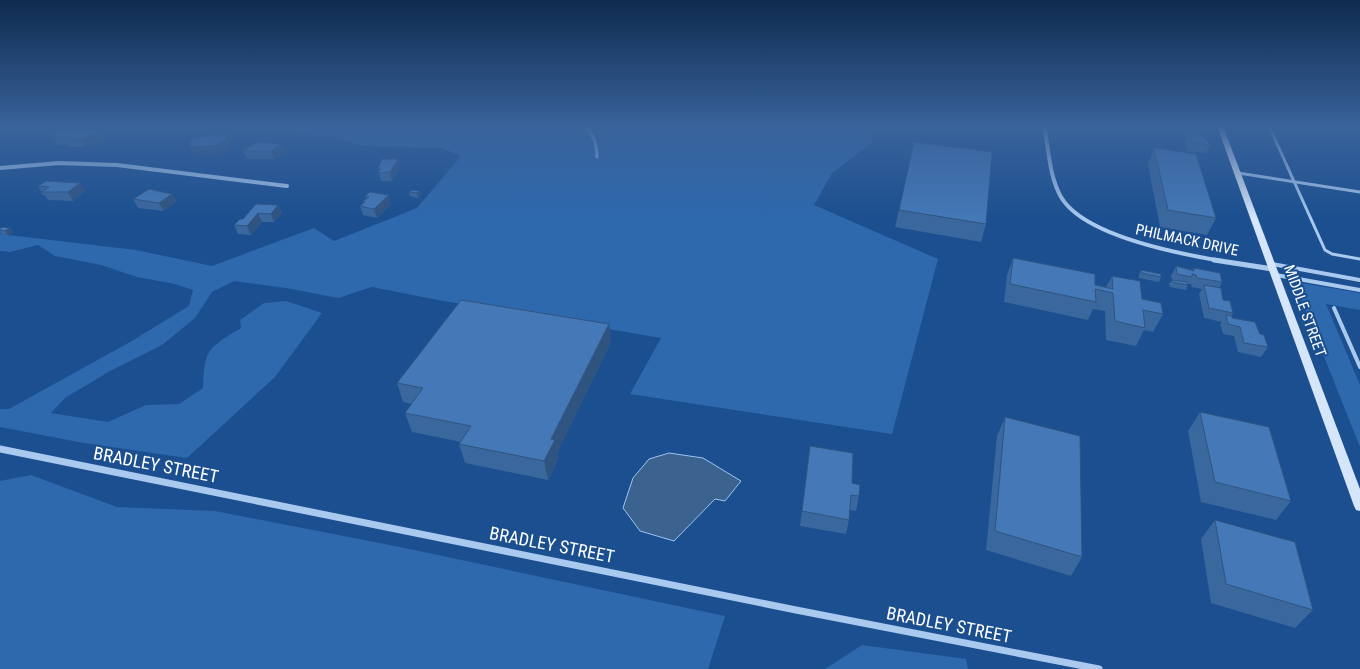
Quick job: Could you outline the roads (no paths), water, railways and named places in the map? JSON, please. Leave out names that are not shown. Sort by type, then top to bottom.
[{"type":"street","name":"PHILMACK DRIVE","points":[[1051,157],[1060,195],[1087,219],[1116,235],[1141,244],[1274,269]]},
{"type":"street","name":"MIDDLE STREET","points":[[1232,157],[1360,506]]},
{"type":"street","points":[[0,168],[60,163],[117,165],[287,186]]},
{"type":"street","name":"BRADLEY STREET","points":[[0,449],[796,610],[1099,669]]},
{"type":"lane","points":[[1283,157],[1325,250],[1332,254],[1360,259]]},
{"type":"lane","points":[[1238,173],[1360,192]]},
{"type":"lane","points":[[1274,269],[1360,280]]},
{"type":"lane","points":[[1274,269],[1360,290]]},
{"type":"lane","points":[[1334,308],[1360,367]]}]
